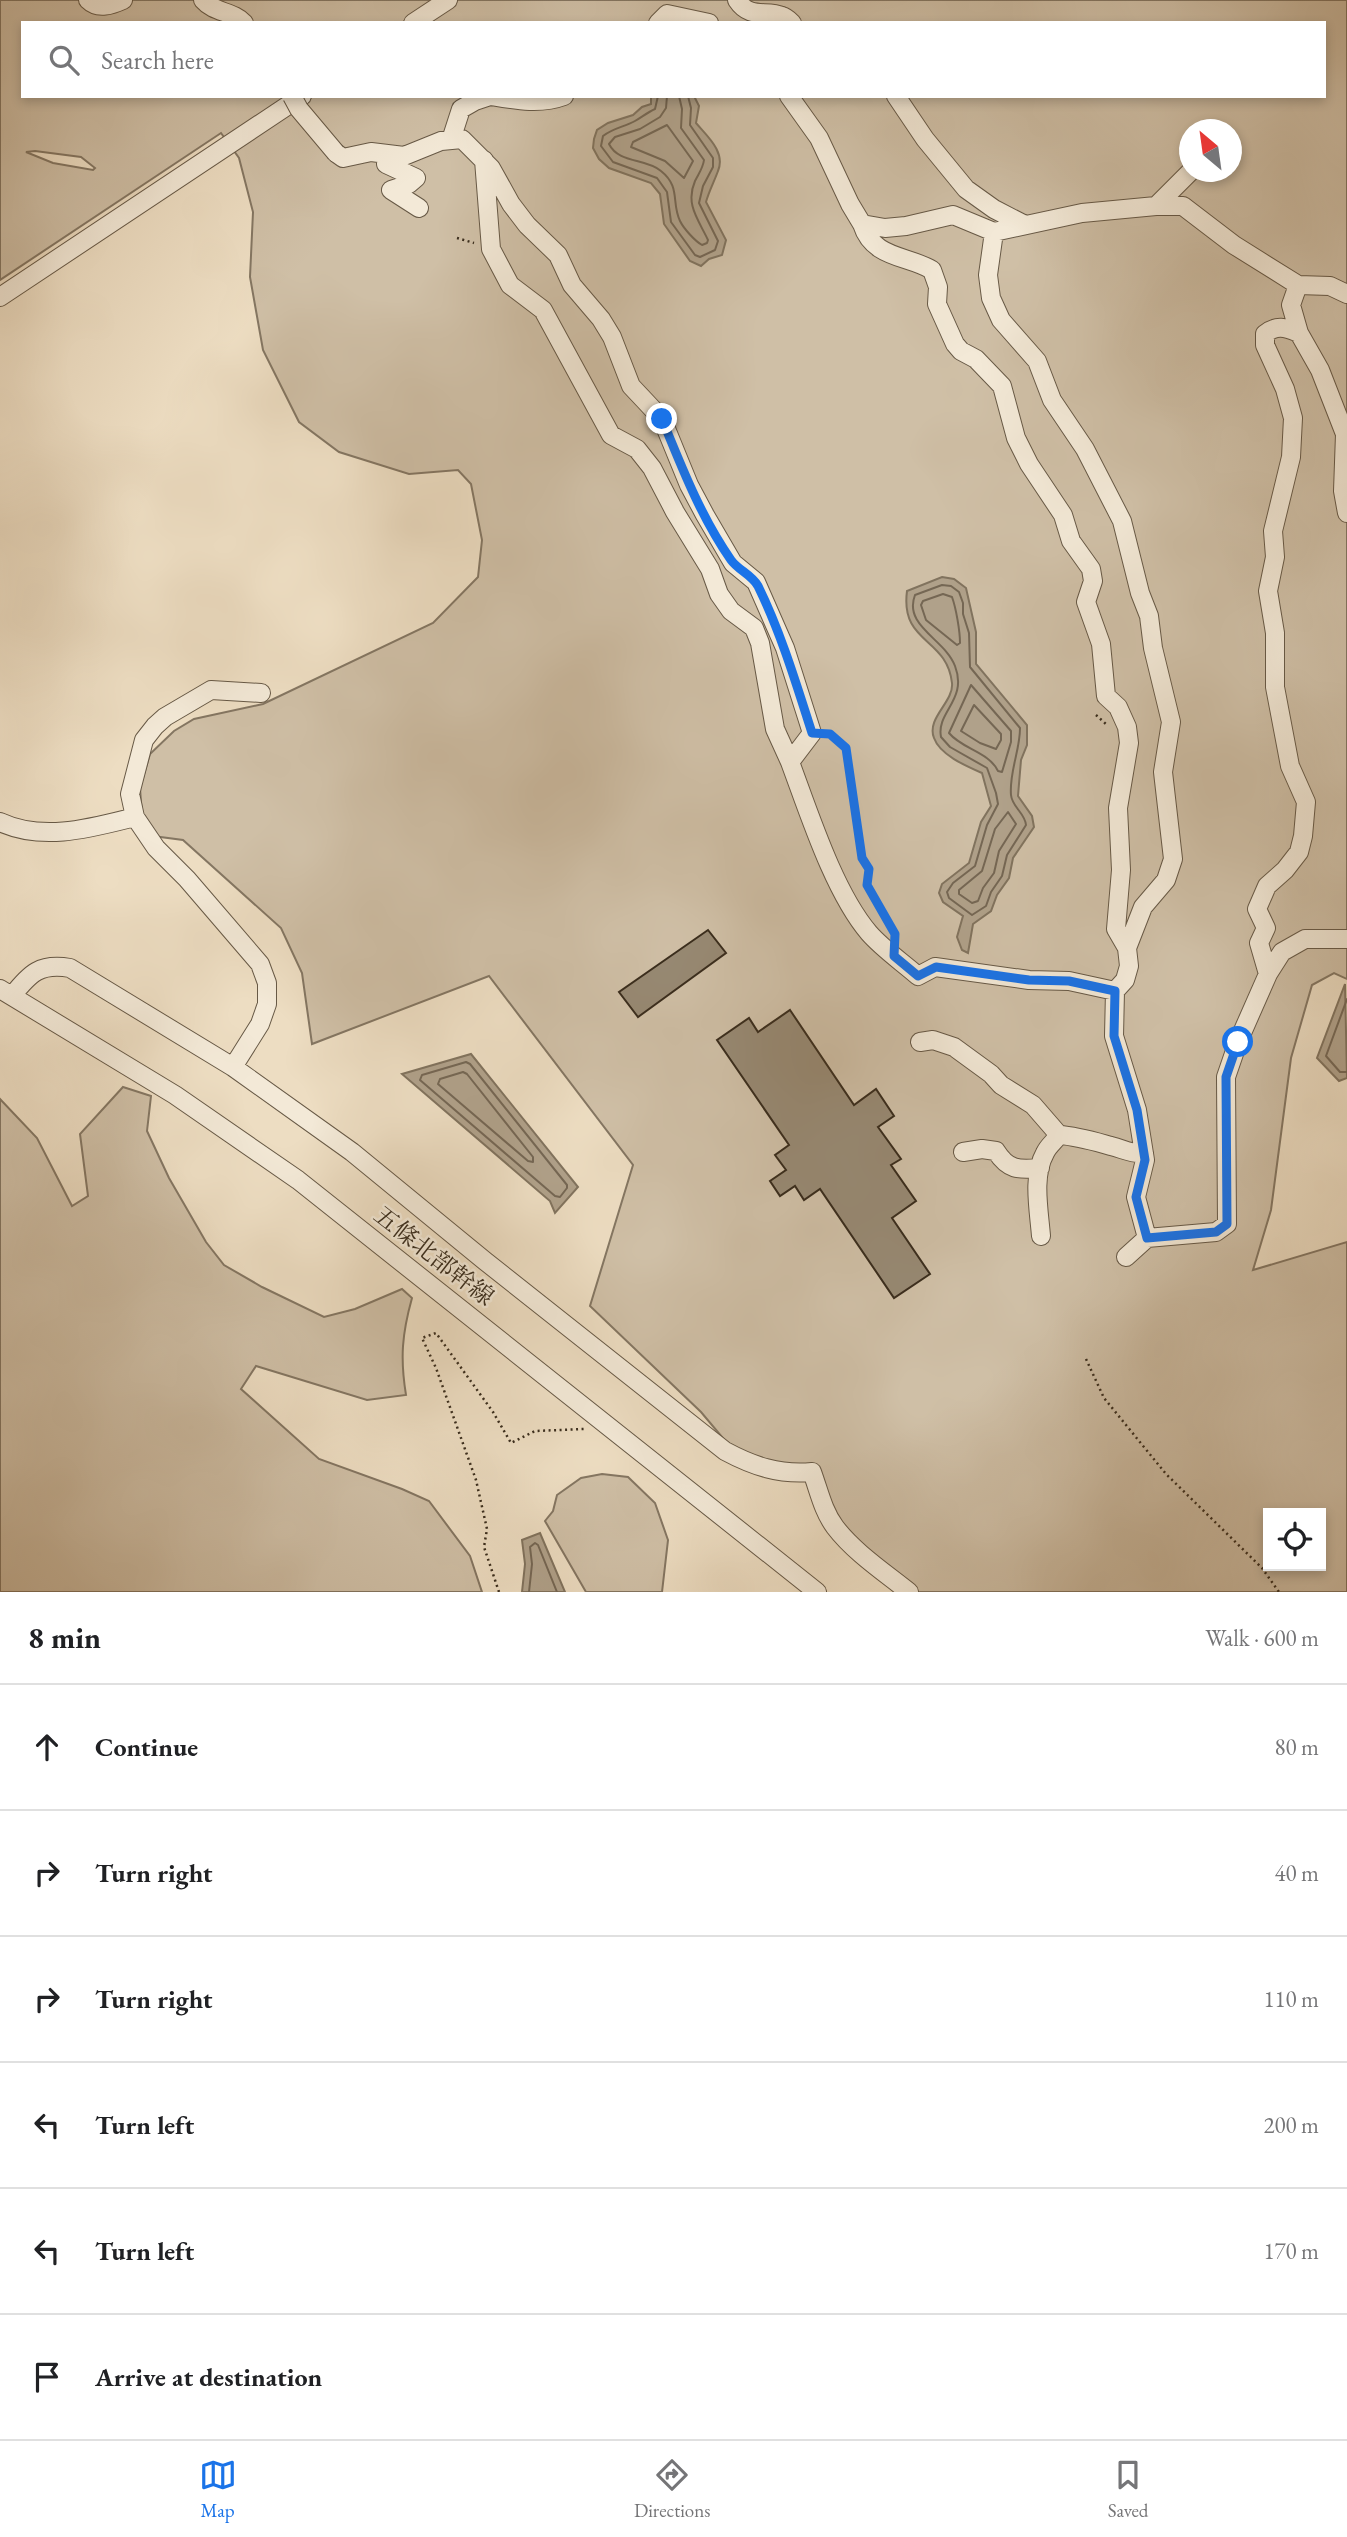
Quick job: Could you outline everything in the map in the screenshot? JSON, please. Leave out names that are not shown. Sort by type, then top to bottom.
[{"type":"street","points":[[88,0],[92,4],[109,6],[123,0]]},
{"type":"street","points":[[203,0],[208,6],[242,21]]},
{"type":"street","points":[[416,21],[448,0]]},
{"type":"street","points":[[737,0],[740,5],[755,14],[781,15],[789,21]]},
{"type":"street","points":[[667,12],[701,21]]},
{"type":"street","points":[[293,98],[299,109],[343,158],[371,152],[404,156],[441,141],[462,139],[491,168],[511,204],[527,225],[558,255],[572,285],[601,319],[612,337],[631,386],[662,419],[689,485],[733,563],[756,582],[785,648],[812,733],[790,762]]},
{"type":"street","points":[[0,297],[299,98]]},
{"type":"street","points":[[451,140],[461,110],[485,98]]},
{"type":"street","points":[[502,98],[519,101],[551,101],[559,98]]},
{"type":"street","points":[[790,98],[819,138],[866,235],[896,258],[920,263],[932,270],[938,287],[937,304],[955,344],[961,351],[976,359],[1002,386],[1016,438],[1024,456],[1063,515],[1071,541],[1091,569],[1093,581],[1086,602],[1101,644],[1106,696],[1118,708],[1127,727],[1129,743],[1118,808],[1121,870],[1115,929],[1127,948],[1129,966],[1125,980],[1115,991],[1114,1036],[1137,1110],[1145,1160],[1136,1197],[1147,1238]]},
{"type":"street","points":[[897,98],[925,139],[966,189],[994,209],[1025,225]]},
{"type":"street","points":[[388,155],[386,164],[416,178],[409,184],[391,190],[419,208]]},
{"type":"street","points":[[484,160],[491,249],[510,285],[543,310],[611,435],[637,449],[652,468],[710,569],[719,594],[731,611],[754,628],[760,643],[775,729],[846,900],[869,933],[918,976],[936,967],[1029,980],[1069,981],[1115,991]]},
{"type":"street","points":[[1156,206],[1180,182]]},
{"type":"street","points":[[862,224],[885,228],[906,226],[953,215],[994,232],[1082,213],[1183,206],[1234,245],[1298,285],[1329,286],[1347,294]]},
{"type":"street","points":[[994,232],[988,275],[991,298],[1001,320],[1037,361],[1052,401],[1085,449],[1122,521],[1140,593],[1149,616],[1153,648],[1171,722],[1163,772],[1173,859],[1166,880],[1143,906],[1127,948]]},
{"type":"street","points":[[1298,285],[1291,305],[1299,333],[1320,370],[1345,434],[1343,491],[1347,513]]},
{"type":"street","points":[[1268,974],[1259,943],[1265,928],[1257,909],[1267,886],[1285,870],[1298,852],[1307,802],[1290,766],[1275,687],[1275,634],[1268,591],[1275,557],[1273,531],[1291,457],[1293,418],[1285,389],[1265,345],[1265,334],[1272,328],[1284,327],[1299,333]]},
{"type":"street","points":[[233,1067],[260,1024],[267,1004],[267,983],[260,964],[187,879],[156,848],[135,817],[130,794],[144,740],[155,726],[211,690],[261,693]]},
{"type":"street","points":[[0,822],[13,828],[38,833],[90,828],[135,817]]},
{"type":"street","points":[[1126,1257],[1147,1238],[1216,1232],[1227,1224],[1226,1077],[1238,1042],[1268,974],[1282,952],[1305,939],[1347,939]]},
{"type":"street","points":[[6,993],[37,970],[53,965],[70,968],[233,1067],[352,1152],[725,1451],[753,1466],[796,1474],[812,1472],[826,1511],[835,1527],[909,1592]]},
{"type":"street","name":"五條北部幹線","points":[[6,993],[176,1095],[298,1180],[817,1592]]},
{"type":"street","points":[[920,1042],[933,1040],[954,1048],[991,1074],[1001,1086],[1033,1105],[1059,1135],[1076,1136],[1113,1146],[1130,1154],[1144,1153]]},
{"type":"street","points":[[1041,1236],[1038,1197],[1040,1168],[1045,1152],[1059,1135]]},
{"type":"street","points":[[962,1152],[982,1149],[996,1151],[1003,1163],[1013,1169],[1040,1168]]},
{"type":"path","points":[[812,733],[830,734],[846,748],[862,858],[869,869],[867,885],[895,934],[894,956]]},
{"type":"path","points":[[499,1592],[484,1548],[487,1529],[476,1480],[436,1368],[422,1338],[436,1333],[494,1412],[511,1443],[535,1432],[612,1428]]},
{"type":"path","points":[[1086,1359],[1104,1398],[1166,1474],[1262,1568],[1279,1592]]},
{"type":"shaded area","points":[[0,0],[1347,0],[1347,979],[1334,973],[1312,985],[1291,1058],[1271,1210],[1253,1270],[1347,1242],[1347,1592],[905,1592],[848,1545],[799,1465],[775,1468],[727,1443],[701,1412],[590,1306],[633,1165],[489,976],[312,1044],[302,973],[281,928],[183,840],[153,836],[142,815],[140,788],[150,754],[174,731],[194,719],[263,704],[433,623],[478,577],[482,540],[471,484],[458,470],[409,474],[339,452],[299,422],[263,350],[250,277],[253,212],[239,158],[221,133],[0,280]],"holes":[[[26,152],[81,157],[95,168],[93,170],[53,163]]]},
{"type":"shaded area","points":[[123,1087],[151,1096],[147,1131],[169,1178],[206,1242],[224,1265],[324,1317],[355,1309],[402,1289],[412,1298],[403,1346],[406,1395],[367,1400],[256,1366],[241,1389],[319,1459],[429,1501],[470,1556],[482,1592],[0,1592],[0,1099],[37,1138],[72,1206],[88,1196],[80,1134]]},
{"type":"shaded area","points":[[602,1474],[628,1477],[655,1503],[668,1540],[662,1592],[586,1592],[545,1521],[553,1511],[557,1495],[581,1478]]},
{"type":"water","points":[[651,98],[695,98],[699,106],[696,123],[714,145],[719,157],[718,171],[706,202],[726,240],[722,255],[709,259],[701,266],[690,261],[664,224],[660,194],[651,183],[609,168],[599,159],[593,148],[597,130],[608,123],[633,115],[642,107],[651,104]]},
{"type":"water","points":[[942,577],[954,579],[966,588],[976,632],[976,664],[1027,725],[1027,745],[1021,760],[1018,796],[1032,816],[1034,827],[1013,858],[1009,878],[997,895],[991,911],[973,924],[968,953],[962,950],[957,937],[963,916],[943,902],[939,893],[942,884],[969,863],[981,822],[991,806],[982,773],[948,755],[934,738],[934,724],[949,697],[952,683],[942,657],[917,631],[910,621],[907,608],[907,591]]},
{"type":"water","points":[[1345,984],[1347,1078],[1339,1081],[1317,1058]]},
{"type":"water","points":[[471,1054],[578,1187],[555,1213],[550,1201],[402,1074]]},
{"type":"water","points":[[540,1533],[565,1592],[522,1592],[525,1564],[522,1540]]},
{"type":"building","points":[[708,930],[726,953],[638,1017],[619,992]]},
{"type":"building","points":[[790,1010],[854,1105],[876,1089],[894,1116],[878,1127],[901,1159],[891,1165],[916,1201],[892,1218],[930,1274],[894,1298],[820,1189],[804,1200],[795,1186],[780,1196],[770,1181],[786,1170],[775,1155],[789,1145],[717,1040],[749,1018],[758,1032]]},
{"type":"route","points":[[662,419],[689,485],[705,515],[733,563],[756,582],[785,648],[812,733],[830,734],[846,748],[862,858],[869,869],[867,885],[895,934],[894,956],[918,976],[936,967],[1029,980],[1069,981],[1115,991],[1114,1036],[1137,1110],[1145,1160],[1136,1197],[1147,1238],[1216,1232],[1227,1224],[1226,1077],[1238,1042]]}]
